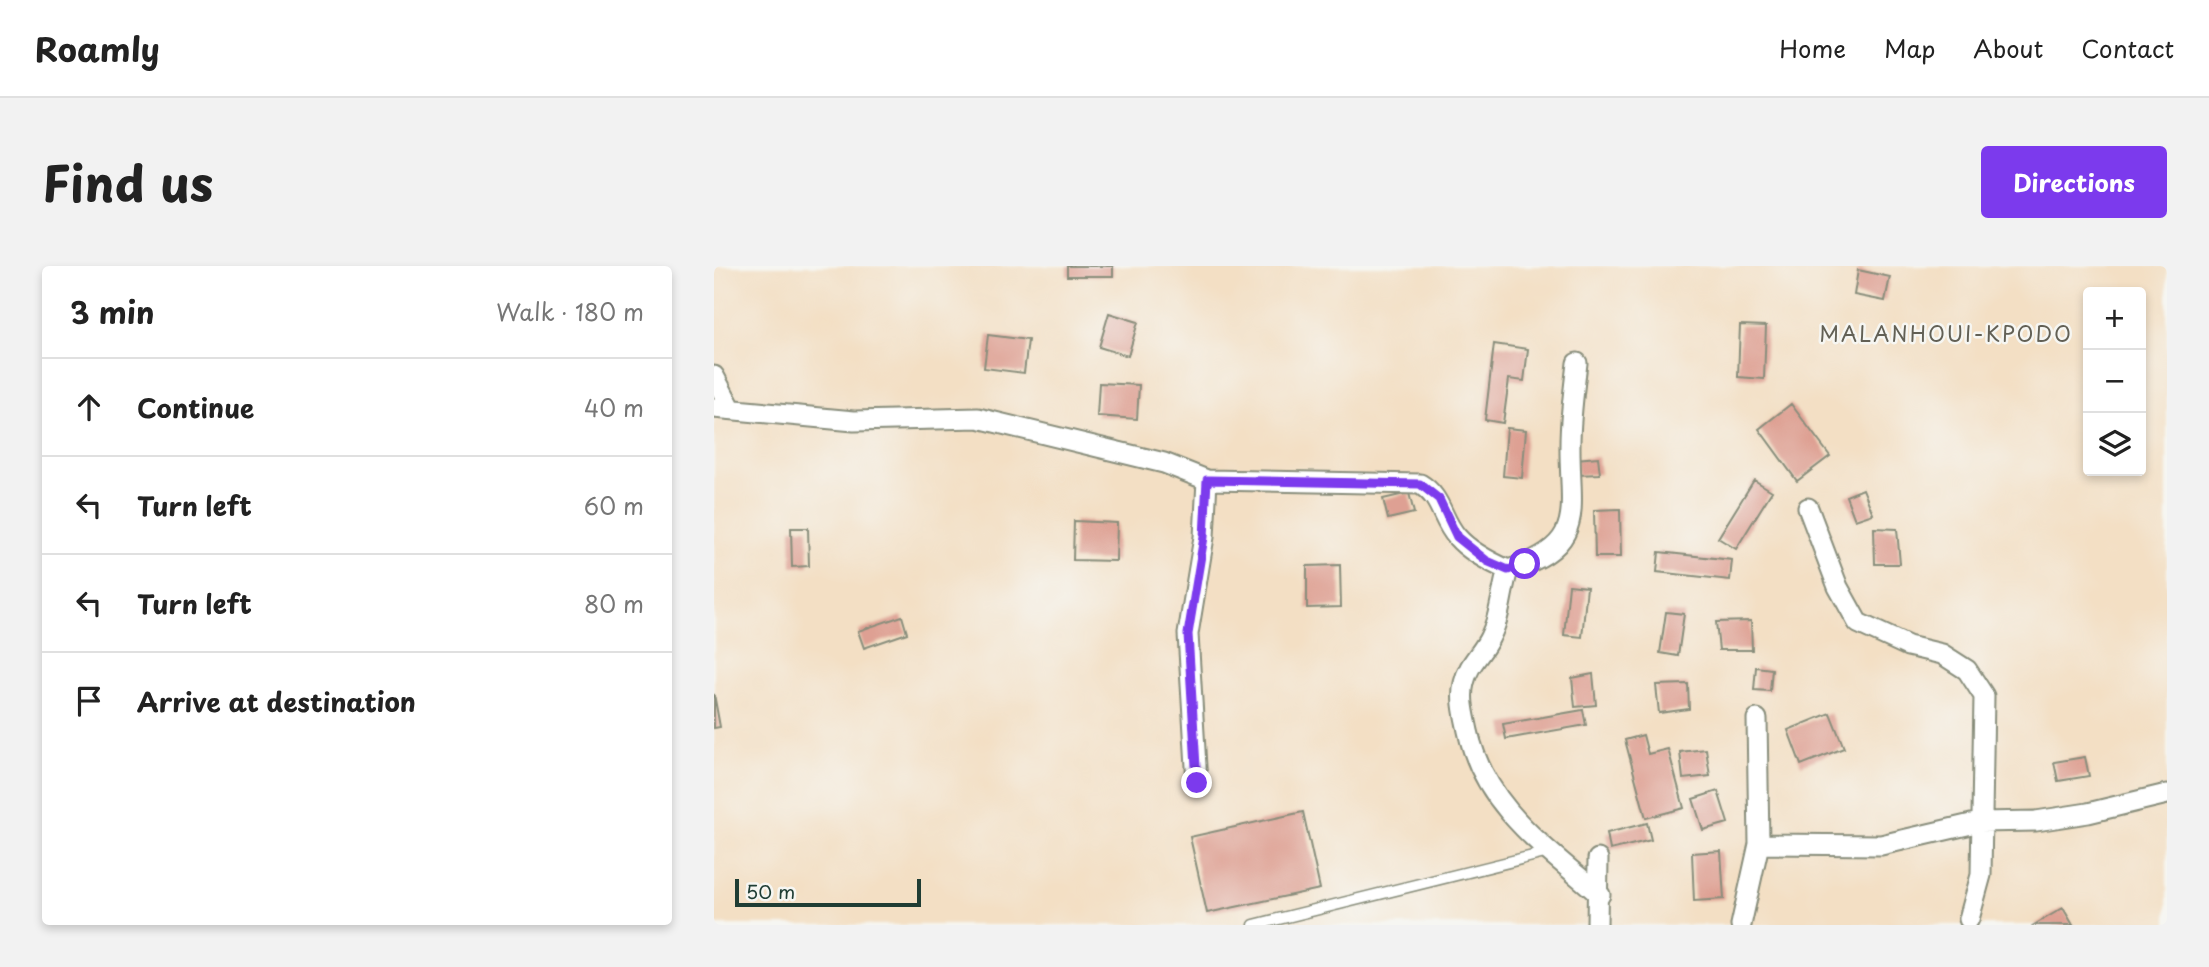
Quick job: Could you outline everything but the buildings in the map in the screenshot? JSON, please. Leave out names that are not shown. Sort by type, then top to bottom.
[{"type":"street","points":[[714,376],[723,408],[854,421],[978,418],[1164,463],[1207,480],[1420,484],[1439,499],[1457,537],[1487,561],[1508,570],[1551,550],[1559,544],[1570,524],[1573,502],[1570,441],[1577,363]]},
{"type":"street","points":[[1197,783],[1188,634],[1204,537],[1207,480]]},
{"type":"street","points":[[1808,508],[1838,587],[1858,623],[1908,646],[1942,654],[1967,670],[1984,696],[1981,876],[1969,919]]},
{"type":"street","points":[[1508,570],[1499,617],[1490,639],[1472,662],[1463,684],[1464,710],[1473,753],[1492,792],[1518,824],[1600,895]]},
{"type":"street","points":[[1741,925],[1759,844],[1757,719]]},
{"type":"street","points":[[1759,844],[1881,845],[1980,822],[2036,821],[2088,813],[2167,794]]},
{"type":"street","points":[[1597,925],[1600,895],[1598,859]]},
{"type":"lane","points":[[1254,925],[1550,852]]},
{"type":"district","name":"MALANHOUI-KPODO","points":[[1946,333]]},
{"type":"route","points":[[1197,783],[1188,634],[1204,537],[1207,480],[1420,484],[1439,499],[1445,517],[1457,537],[1487,561],[1508,570],[1525,564]]}]
